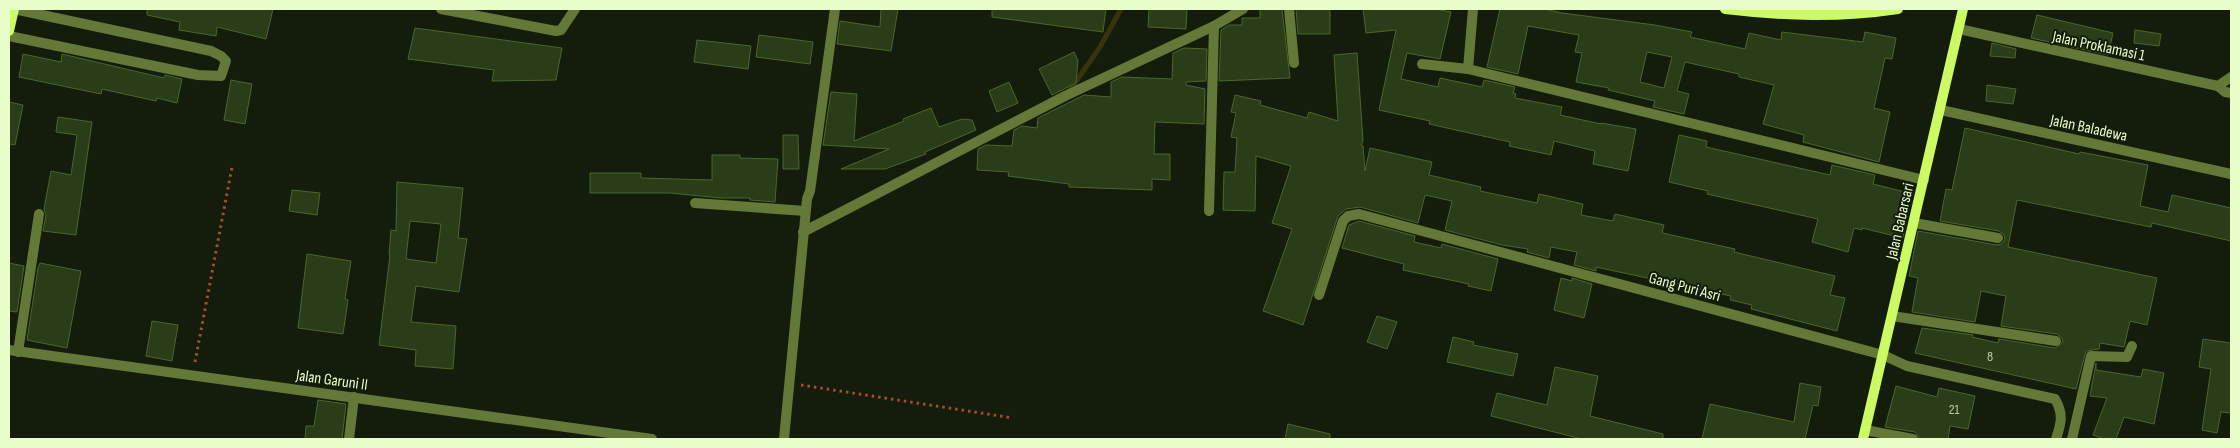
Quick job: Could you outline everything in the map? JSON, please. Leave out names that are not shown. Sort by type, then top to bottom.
[{"type":"street","points":[[9,31],[14,9],[211,52],[221,56],[226,61],[226,68],[221,76],[198,75],[9,36]]},
{"type":"street","points":[[442,9],[556,31],[564,28],[575,9]]},
{"type":"street","points":[[784,439],[805,211],[835,9]]},
{"type":"street","points":[[803,232],[1065,96],[1214,26],[1243,9]]},
{"type":"street","points":[[1289,9],[1294,63]]},
{"type":"street","points":[[1468,69],[1473,9]]},
{"type":"street","points":[[1726,9],[1830,16],[1898,9]]},
{"type":"street","name":"Jalan Babarsari","points":[[1864,434],[1963,9]]},
{"type":"street","points":[[1209,211],[1214,26]]},
{"type":"street","name":"Jalan Proklamasi 1","points":[[1959,29],[2218,86],[2225,92],[2231,93]]},
{"type":"street","points":[[1422,64],[1468,69],[1924,180]]},
{"type":"street","points":[[2218,86],[2231,77]]},
{"type":"street","name":"Jalan Baladewa","points":[[1941,110],[2231,174]]},
{"type":"street","points":[[695,203],[805,211]]},
{"type":"street","points":[[13,351],[39,214]]},
{"type":"street","name":"Gang Puri Asri","points":[[1319,295],[1343,220],[1348,216],[1359,214],[1883,355],[1907,366],[2055,399],[2061,408],[2062,419],[2056,439]]},
{"type":"street","points":[[1914,223],[1998,238]]},
{"type":"street","points":[[1892,316],[2056,341]]},
{"type":"street","points":[[2072,439],[2091,356],[2127,357],[2132,346]]},
{"type":"street","name":"Jalan Garuni II","points":[[13,351],[652,439]]},
{"type":"street","points":[[349,439],[354,397]]},
{"type":"street","points":[[1864,434],[1913,439]]},
{"type":"path","points":[[192,375],[232,167]]},
{"type":"path","points":[[790,383],[1013,418]]},
{"type":"building","points":[[147,9],[273,9],[266,39],[217,27],[216,36],[179,30],[180,22],[147,15]]},
{"type":"building","points":[[881,9],[898,9],[891,51],[837,44],[840,21],[880,27]]},
{"type":"building","points":[[992,9],[1106,9],[1103,32],[992,17]]},
{"type":"building","points":[[1149,9],[1187,9],[1186,29],[1148,27]]},
{"type":"building","points":[[1260,9],[1282,9],[1290,78],[1219,81],[1221,30],[1229,25],[1242,25],[1242,18],[1260,18]]},
{"type":"building","points":[[1296,9],[1330,9],[1330,34],[1298,34]]},
{"type":"building","points":[[1363,9],[1435,9],[1451,12],[1440,59],[1407,53],[1401,79],[1438,87],[1440,78],[1482,87],[1484,80],[1515,87],[1513,93],[1516,94],[1515,98],[1562,107],[1560,115],[1636,129],[1628,171],[1593,164],[1595,151],[1554,141],[1551,155],[1509,146],[1510,142],[1429,124],[1430,121],[1379,110],[1396,30],[1366,33]]},
{"type":"building","points":[[1500,9],[1544,9],[1655,25],[1692,32],[1690,37],[1745,49],[1749,33],[1781,40],[1782,32],[1863,42],[1865,32],[1896,38],[1892,59],[1885,58],[1874,108],[1890,112],[1879,162],[1803,142],[1804,135],[1763,124],[1774,85],[1739,77],[1739,74],[1685,62],[1677,91],[1689,94],[1684,114],[1653,107],[1655,101],[1608,90],[1609,88],[1576,82],[1582,53],[1575,52],[1579,35],[1528,26],[1518,74],[1487,67]],"holes":[[[1647,52],[1672,57],[1664,88],[1640,82]]]},
{"type":"building","points":[[2037,15],[2113,33],[2108,55],[2031,38]]},
{"type":"building","points":[[415,28],[562,48],[556,80],[492,81],[494,70],[408,59]]},
{"type":"building","points":[[2135,30],[2161,34],[2159,46],[2134,43]]},
{"type":"building","points":[[759,35],[813,42],[810,64],[756,57]]},
{"type":"building","points":[[697,40],[751,46],[748,69],[694,62]]},
{"type":"building","points":[[1992,43],[2016,49],[2015,58],[1990,56]]},
{"type":"building","points":[[1184,48],[1207,49],[1206,81],[1186,82],[1186,85],[1205,89],[1204,124],[1155,122],[1154,154],[1170,154],[1170,180],[1152,179],[1152,190],[1069,187],[1069,184],[1008,176],[1009,172],[977,170],[978,149],[986,145],[1012,146],[1014,130],[1022,126],[1037,128],[1038,118],[1084,95],[1111,97],[1111,82],[1122,77],[1172,79],[1173,53]]},
{"type":"building","points":[[1074,52],[1078,61],[1076,83],[1052,95],[1039,69]]},
{"type":"building","points":[[1357,53],[1363,141],[1361,145],[1363,146],[1365,171],[1370,148],[1432,162],[1429,175],[1481,187],[1480,191],[1537,203],[1539,194],[1583,204],[1581,215],[1613,221],[1615,214],[1664,225],[1662,233],[1735,249],[1734,252],[1835,276],[1830,295],[1845,298],[1837,331],[1751,309],[1752,305],[1730,300],[1731,296],[1596,267],[1596,271],[1574,265],[1577,252],[1551,247],[1549,258],[1527,252],[1528,249],[1502,245],[1445,230],[1452,201],[1425,195],[1418,223],[1360,207],[1346,209],[1338,216],[1303,325],[1263,311],[1292,229],[1272,223],[1291,166],[1256,156],[1255,211],[1223,210],[1224,172],[1235,172],[1237,138],[1231,137],[1236,113],[1231,112],[1235,95],[1261,101],[1260,105],[1307,118],[1309,112],[1338,121],[1334,55]]},
{"type":"building","points":[[23,54],[61,62],[62,54],[164,78],[165,75],[182,79],[177,103],[157,98],[156,101],[102,89],[101,94],[19,77]]},
{"type":"building","points":[[231,80],[252,84],[245,124],[224,120]]},
{"type":"building","points":[[1009,82],[1018,103],[997,112],[989,91]]},
{"type":"building","points":[[1987,85],[2016,89],[2013,104],[1986,101]]},
{"type":"building","points":[[831,92],[857,94],[854,141],[931,108],[939,127],[962,119],[972,120],[976,130],[925,152],[926,154],[885,169],[841,169],[889,149],[823,145]]},
{"type":"building","points":[[9,102],[23,105],[15,145],[9,144]]},
{"type":"building","points":[[58,117],[92,122],[76,235],[43,231],[46,215],[44,209],[51,171],[71,175],[77,135],[56,132]]},
{"type":"building","points":[[1965,128],[2079,154],[2080,152],[2148,165],[2140,206],[2168,212],[2172,195],[2231,208],[2231,241],[2152,223],[2151,227],[2017,200],[2008,247],[2157,278],[2147,325],[2130,321],[2124,347],[2100,343],[2099,349],[2086,351],[2076,389],[1915,353],[1922,328],[1973,335],[1972,337],[1998,343],[1999,339],[2055,348],[2063,342],[2062,338],[2057,334],[2001,326],[2006,296],[1981,291],[1975,322],[1912,312],[1918,278],[1909,276],[1918,231],[1997,245],[2005,240],[2004,235],[1999,231],[1940,221],[1946,189],[1952,190]]},
{"type":"building","points":[[783,135],[798,135],[799,169],[783,169]]},
{"type":"building","points":[[1679,135],[1707,141],[1706,147],[1830,175],[1832,165],[1875,175],[1873,184],[1905,192],[1896,224],[1905,226],[1903,238],[1862,228],[1862,230],[1854,228],[1848,252],[1812,242],[1818,219],[1707,194],[1708,191],[1669,182]]},
{"type":"building","points":[[712,155],[740,155],[740,158],[778,159],[775,202],[750,200],[750,198],[721,198],[670,193],[590,193],[590,173],[641,173],[641,178],[712,180]]},
{"type":"building","points":[[397,182],[463,188],[458,238],[467,239],[459,292],[416,286],[411,322],[456,326],[453,369],[415,366],[416,350],[379,345],[390,255],[391,230],[396,231]],"holes":[[[410,221],[441,224],[436,263],[406,259]]]},
{"type":"building","points":[[292,190],[320,193],[317,215],[289,211]]},
{"type":"building","points":[[1359,221],[1415,236],[1414,242],[1441,248],[1442,244],[1498,259],[1491,291],[1468,286],[1469,284],[1403,270],[1404,264],[1342,248],[1349,225]]},
{"type":"building","points":[[307,254],[351,261],[345,299],[348,300],[343,334],[298,328]]},
{"type":"building","points":[[9,263],[24,266],[17,312],[9,311]]},
{"type":"building","points":[[40,263],[81,271],[67,348],[27,340]]},
{"type":"building","points":[[1561,278],[1572,281],[1572,278],[1592,284],[1584,318],[1554,310]]},
{"type":"building","points":[[1377,316],[1397,322],[1387,349],[1367,342]]},
{"type":"building","points":[[152,321],[178,325],[172,361],[146,356]]},
{"type":"building","points":[[1453,337],[1474,342],[1473,345],[1518,354],[1513,376],[1447,362]]},
{"type":"building","points":[[2203,339],[2231,343],[2231,413],[2221,412],[2217,433],[2202,430],[2211,369],[2199,367]]},
{"type":"building","points":[[2096,363],[2096,370],[2141,377],[2143,369],[2164,373],[2154,424],[2124,417],[2116,439],[2104,439],[2093,435],[2107,398],[2090,396]]},
{"type":"building","points":[[1555,367],[1598,376],[1590,416],[1663,434],[1663,439],[1582,439],[1491,416],[1497,393],[1547,405]]},
{"type":"building","points":[[1800,383],[1821,387],[1818,406],[1813,405],[1805,439],[1702,439],[1710,404],[1794,422]]},
{"type":"building","points":[[1896,386],[1937,397],[1939,388],[1975,396],[1968,429],[1950,426],[1948,439],[1920,439],[1915,432],[1885,427]]},
{"type":"building","points":[[318,400],[346,404],[342,439],[305,439],[306,426],[314,426]]},
{"type":"building","points":[[1288,424],[1330,434],[1330,439],[1285,439]]},
{"type":"waterway","points":[[1068,93],[1100,47],[1121,9]]}]
